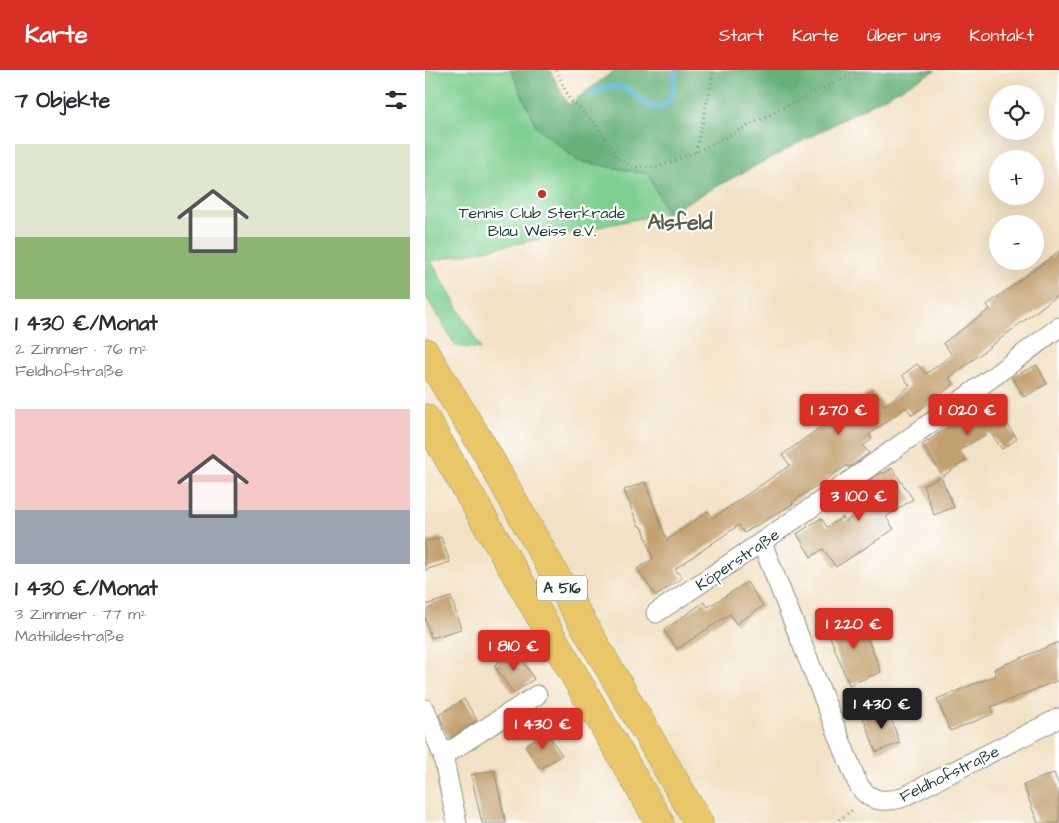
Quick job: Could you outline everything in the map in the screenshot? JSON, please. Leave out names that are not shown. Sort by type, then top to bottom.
[{"type":"highway","name":"A 516","points":[[425,352],[485,450],[571,603],[699,823]]},
{"type":"highway","name":"A 516","points":[[425,418],[660,823]]},
{"type":"street","name":"Köperstraße","points":[[656,613],[762,543],[931,424],[1059,327]]},
{"type":"street","points":[[762,543],[857,782],[870,797]]},
{"type":"street","points":[[443,756],[537,695]]},
{"type":"street","points":[[425,709],[443,756],[457,823]]},
{"type":"street","name":"Feldhofstraße","points":[[870,797],[881,801],[901,798],[1059,718]]},
{"type":"path","points":[[557,70],[570,100],[597,125],[617,158],[634,167],[659,167],[696,152],[859,70]]},
{"type":"path","points":[[696,152],[714,70]]},
{"type":"path","points":[[835,823],[870,797]]},
{"type":"green space","name":"Tennis Club Sterkrade Blau Weiss e.V.","points":[[425,70],[511,70],[536,126],[578,161],[648,174],[667,213],[431,261],[481,349],[456,346],[425,295]]},
{"type":"green space","points":[[511,70],[550,70],[568,105],[615,70],[936,70],[667,213],[648,174],[578,161],[536,126]]},
{"type":"building","points":[[1059,251],[1059,294],[949,378],[954,384],[933,400],[912,415],[906,407],[869,435],[872,439],[863,446],[869,453],[850,467],[846,466],[792,502],[793,504],[744,533],[739,525],[675,569],[682,578],[656,596],[637,569],[653,559],[643,528],[638,525],[624,490],[645,482],[667,540],[708,511],[713,518],[790,465],[782,455],[872,390],[884,406],[910,386],[902,375],[917,364],[926,374],[952,355],[943,343],[990,309],[987,305],[1034,270],[1044,270],[1044,262]]},
{"type":"building","points":[[1037,365],[1047,384],[1024,397],[1012,377]]},
{"type":"building","points":[[990,398],[1017,439],[1002,449],[990,432],[959,450],[966,460],[943,476],[922,445]]},
{"type":"building","points":[[892,468],[913,499],[886,517],[894,529],[836,567],[823,549],[811,557],[797,534],[821,518],[827,527],[843,517],[845,522],[874,502],[863,485],[882,472],[883,474]]},
{"type":"building","points":[[941,477],[954,507],[934,515],[923,485]]},
{"type":"building","points":[[441,537],[450,562],[425,570],[425,542]]},
{"type":"building","points":[[747,582],[763,606],[736,624],[730,614],[677,649],[664,630],[704,602],[708,607]]},
{"type":"building","points":[[451,597],[461,629],[431,638],[425,618],[425,605]]},
{"type":"building","points":[[859,616],[881,672],[849,685],[827,629]]},
{"type":"building","points":[[1059,642],[1059,680],[991,707],[993,714],[950,731],[937,699],[996,675],[994,669]]},
{"type":"building","points":[[517,651],[534,679],[513,693],[494,665]]},
{"type":"building","points":[[464,699],[477,720],[450,738],[439,715]]},
{"type":"building","points":[[887,708],[900,743],[876,752],[863,717]]},
{"type":"building","points":[[546,731],[562,755],[540,769],[525,746]]},
{"type":"building","points":[[494,770],[506,823],[482,823],[471,775]]},
{"type":"building","points":[[1054,773],[1059,786],[1059,823],[1038,823],[1023,785]]},
{"type":"waterway","points":[[592,94],[599,90],[616,86],[631,91],[653,107],[659,107],[665,104],[671,97],[676,70]]},
{"type":"place","name":"Tennis Club Sterkrade Blau Weiss e.V.","points":[[542,194]]},
{"type":"district","name":"Alsfeld","points":[[680,222]]}]
